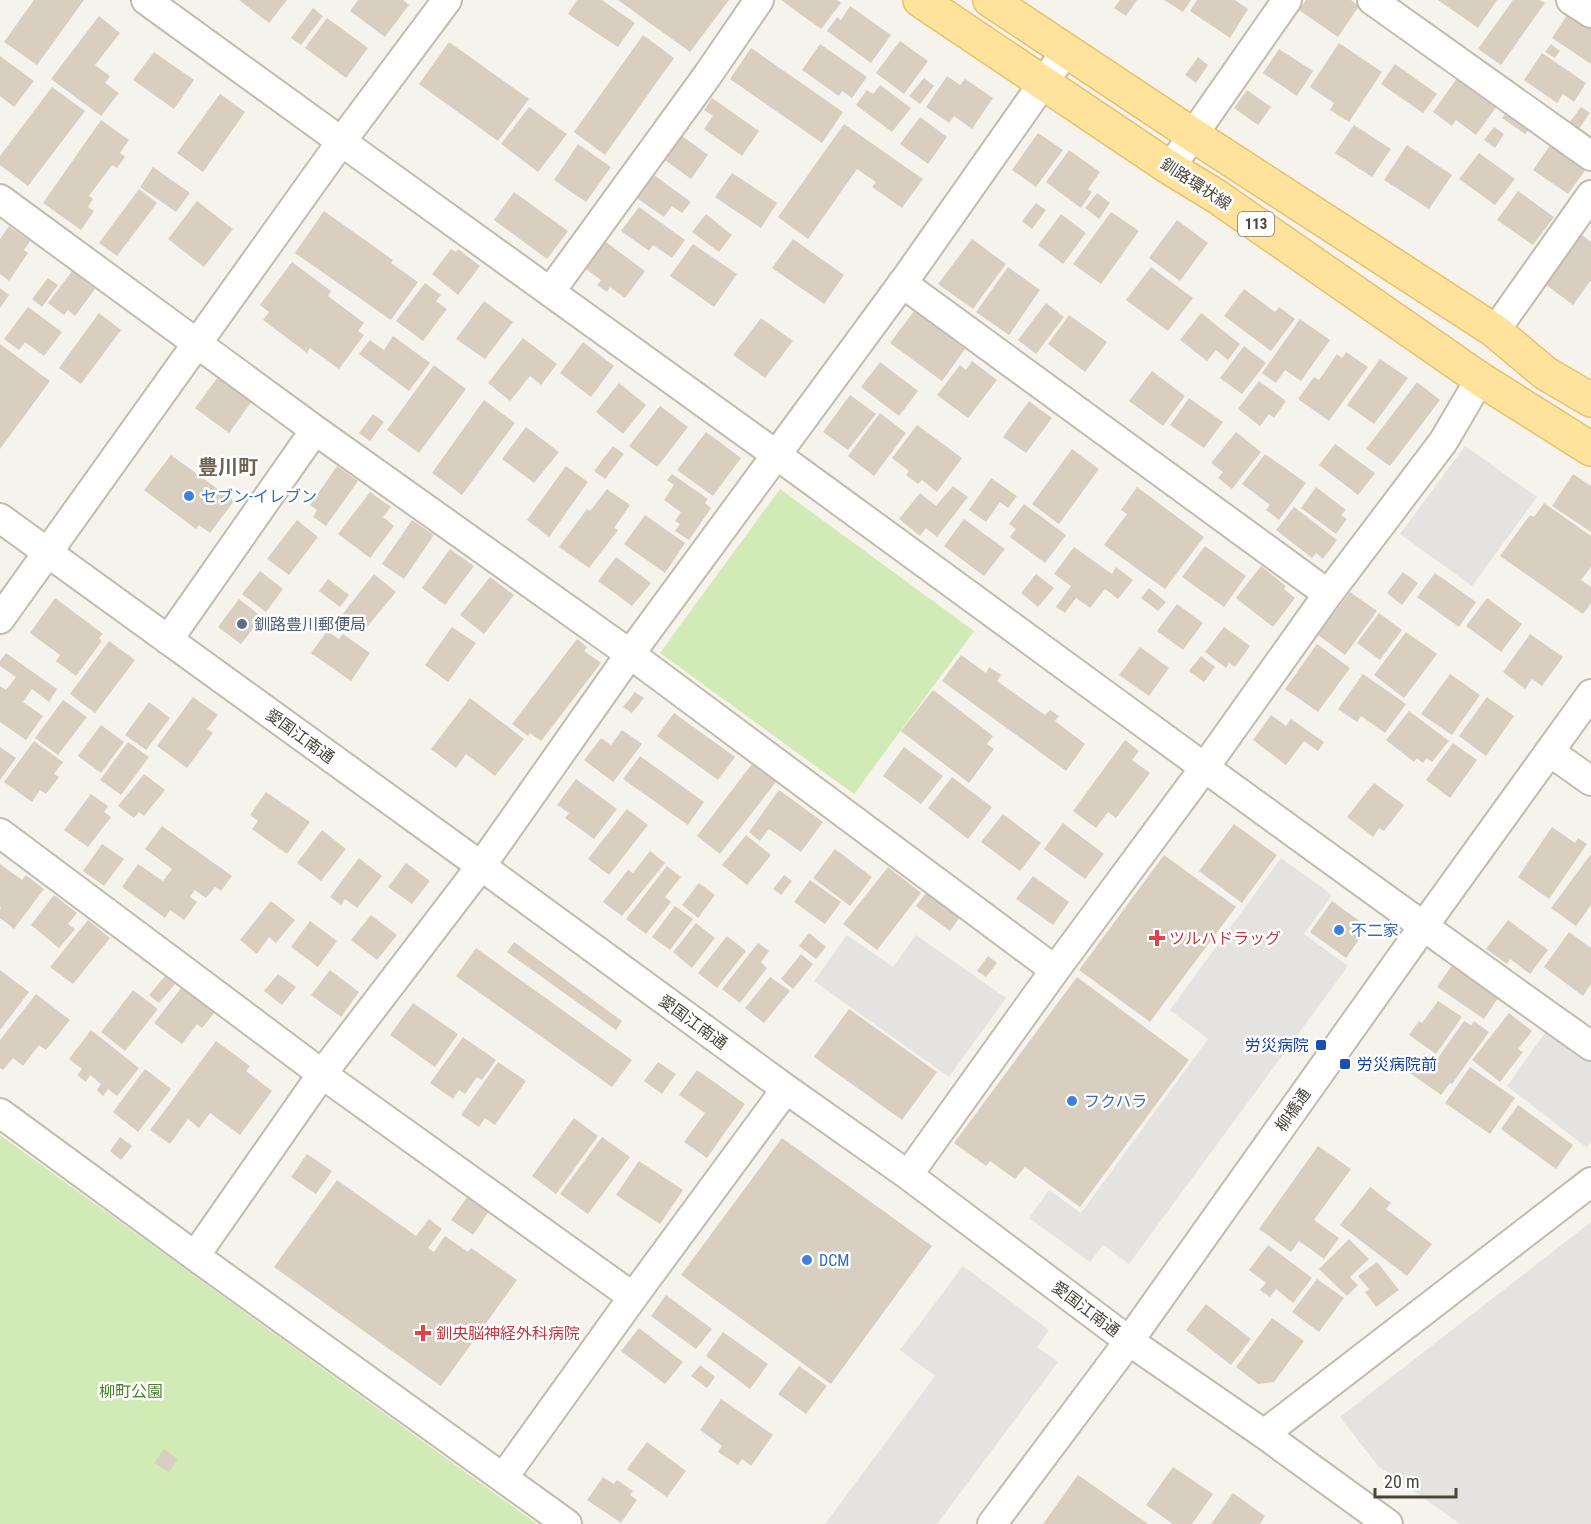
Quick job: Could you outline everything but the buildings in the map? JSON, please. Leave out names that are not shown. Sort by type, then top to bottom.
[{"type":"main road","name":"釧路環状線","points":[[920,0],[1170,168],[1216,196],[1480,379],[1591,449]]},
{"type":"main road","name":"113","points":[[990,0],[1192,135],[1495,332],[1545,372],[1591,400]]},
{"type":"street","points":[[146,0],[777,455],[1423,927],[1591,1046]]},
{"type":"street","points":[[0,618],[341,142],[447,0]]},
{"type":"street","points":[[550,292],[759,0]]},
{"type":"street","points":[[1170,168],[1287,0]]},
{"type":"street","points":[[1372,0],[1591,156]]},
{"type":"street","points":[[1571,0],[1591,13]]},
{"type":"street","points":[[195,1256],[322,1074],[481,866],[630,654],[902,283],[1065,51]]},
{"type":"street","points":[[1495,332],[1591,195]]},
{"type":"street","points":[[0,200],[315,430],[630,654],[1054,970]]},
{"type":"street","points":[[902,283],[1328,594]]},
{"type":"street","points":[[908,1175],[1328,594],[1443,442],[1480,379]]},
{"type":"street","points":[[168,640],[315,430]]},
{"type":"street","name":"愛国江南通","points":[[0,518],[786,1089],[908,1175],[1129,1341],[1264,1434],[1388,1524]]},
{"type":"street","name":"柳橋通","points":[[992,1524],[1129,1341],[1591,694]]},
{"type":"street","points":[[1550,752],[1591,781]]},
{"type":"street","points":[[0,833],[322,1074],[633,1297]]},
{"type":"street","points":[[503,1478],[786,1089]]},
{"type":"street","points":[[0,1113],[567,1524]]},
{"type":"street","points":[[1264,1434],[1591,1182]]},
{"type":"green space","points":[[780,489],[974,631],[854,794],[660,653]]},
{"type":"green space","name":"柳町公園","points":[[0,1135],[537,1524],[0,1524]]},
{"type":"shaded area","points":[[1465,446],[1537,497],[1472,586],[1400,534]]},
{"type":"shaded area","points":[[1281,858],[1332,895],[1304,934],[1348,966],[1129,1264],[1103,1245],[1090,1262],[1029,1218],[1049,1190],[1081,1213],[1208,1039],[1170,1010]]},
{"type":"shaded area","points":[[847,935],[893,967],[916,935],[1006,998],[949,1077],[814,981]]},
{"type":"shaded area","points":[[1550,1026],[1591,1058],[1591,1143],[1586,1147],[1507,1086]]},
{"type":"shaded area","points":[[1591,1222],[1591,1524],[1460,1524],[1378,1466],[1340,1417]]},
{"type":"shaded area","points":[[963,1266],[1049,1330],[1037,1347],[1058,1362],[937,1524],[825,1524],[935,1376],[900,1350]]},
{"type":"place","name":"セブン-イレブン","points":[[189,496]]},
{"type":"place","name":"釧路豊川郵便局","points":[[242,624]]},
{"type":"place","name":"不二家","points":[[1339,930]]},
{"type":"place","name":"ツルハドラッグ","points":[[1157,938]]},
{"type":"place","name":"労災病院","points":[[1321,1045]]},
{"type":"place","name":"労災病院前","points":[[1345,1064]]},
{"type":"place","name":"フクハラ","points":[[1072,1101]]},
{"type":"place","name":"DCM","points":[[807,1260]]},
{"type":"place","name":"釧央脳神経外科病院","points":[[423,1333]]},
{"type":"district","name":"豊川町","points":[[228,467]]}]
